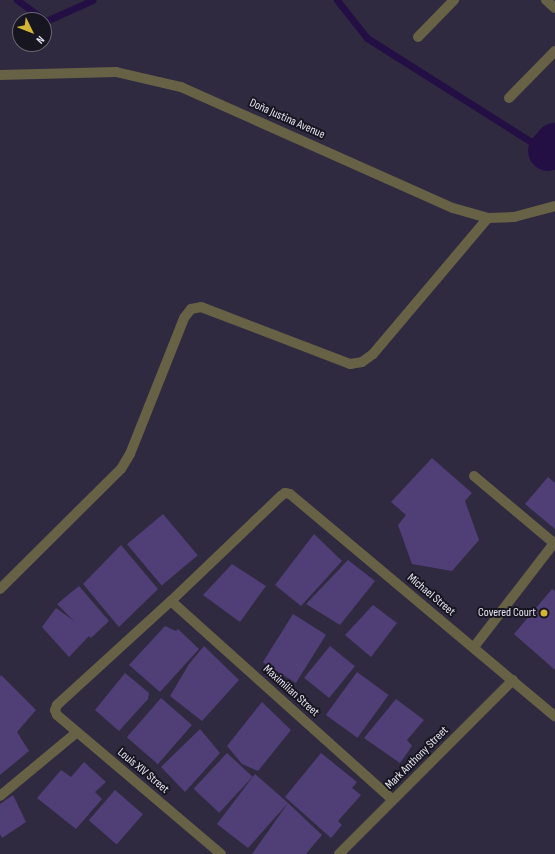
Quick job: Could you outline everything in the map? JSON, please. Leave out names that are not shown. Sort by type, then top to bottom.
[{"type":"street","points":[[418,37],[454,0]]},
{"type":"street","points":[[546,0],[555,8]]},
{"type":"street","points":[[509,98],[555,51]]},
{"type":"street","name":"Doña Justina Avenue","points":[[0,75],[116,72],[181,87],[453,208],[488,218],[514,217],[555,206]]},
{"type":"street","points":[[0,589],[121,469],[130,454],[184,318],[191,309],[200,307],[350,364],[362,362],[373,354],[488,218]]},
{"type":"street","points":[[474,476],[554,544],[474,648]]},
{"type":"street","name":"Michael Street","points":[[171,601],[281,496],[285,493],[290,494],[555,716]]},
{"type":"street","name":"Louis XIV Street","points":[[171,601],[57,705],[55,710],[57,715],[221,854]]},
{"type":"street","name":"Maximilian Street","points":[[171,601],[393,800]]},
{"type":"street","name":"Mark Anthony Street","points":[[339,854],[513,680]]},
{"type":"street","points":[[0,796],[77,732]]},
{"type":"building","points":[[432,458],[472,493],[465,501],[479,540],[452,571],[412,564],[398,525],[406,515],[391,502]]},
{"type":"building","points":[[548,477],[555,483],[555,529],[525,504]]},
{"type":"building","points":[[163,514],[198,555],[162,586],[127,544]]},
{"type":"building","points":[[314,534],[342,561],[301,606],[275,585]]},
{"type":"building","points":[[121,545],[158,589],[119,627],[83,584]]},
{"type":"building","points":[[348,560],[375,581],[340,625],[306,604]]},
{"type":"building","points":[[232,564],[266,586],[240,622],[203,595]]},
{"type":"building","points":[[79,586],[109,621],[91,638],[89,636],[69,657],[42,627],[56,608],[74,621],[57,604]]},
{"type":"building","name":"Covered Court","points":[[552,589],[555,591],[555,670],[514,634]]},
{"type":"building","points":[[373,605],[397,623],[371,657],[345,635]]},
{"type":"building","points":[[293,614],[326,635],[296,683],[263,662]]},
{"type":"building","points":[[165,626],[176,631],[178,629],[199,649],[160,692],[129,665]]},
{"type":"building","points":[[204,646],[239,680],[202,721],[170,696],[189,664]]},
{"type":"building","points":[[330,646],[355,666],[329,698],[304,678]]},
{"type":"building","points":[[357,672],[389,695],[357,738],[326,715]]},
{"type":"building","points":[[125,673],[149,693],[148,699],[119,731],[95,710]]},
{"type":"building","points":[[1,675],[36,710],[17,732],[29,751],[0,775],[0,677]]},
{"type":"building","points":[[161,698],[192,725],[158,764],[127,737]]},
{"type":"building","points":[[396,699],[424,720],[407,740],[412,746],[400,763],[364,738]]},
{"type":"building","points":[[262,702],[291,730],[258,771],[242,764],[227,746]]},
{"type":"building","points":[[200,729],[220,753],[185,792],[161,767]]},
{"type":"building","points":[[227,753],[253,777],[219,813],[194,789]]},
{"type":"building","points":[[321,753],[357,782],[352,788],[361,795],[338,821],[342,825],[331,838],[285,797]]},
{"type":"building","points":[[84,762],[106,782],[95,792],[102,799],[76,829],[37,798],[61,770],[71,777]]},
{"type":"building","points":[[255,774],[288,803],[248,848],[217,824]]},
{"type":"building","points":[[115,790],[143,814],[117,844],[89,820]]},
{"type":"building","points":[[13,795],[26,822],[2,838],[0,834],[0,804]]},
{"type":"building","points":[[288,803],[322,835],[306,854],[252,854]]},
{"type":"waterway","points":[[17,0],[46,21],[93,0]]},
{"type":"waterway","points":[[337,0],[367,38],[555,157]]},
{"type":"waterway","points":[[548,151],[555,143]]},
{"type":"place","name":"Covered Court","points":[[544,613]]}]
